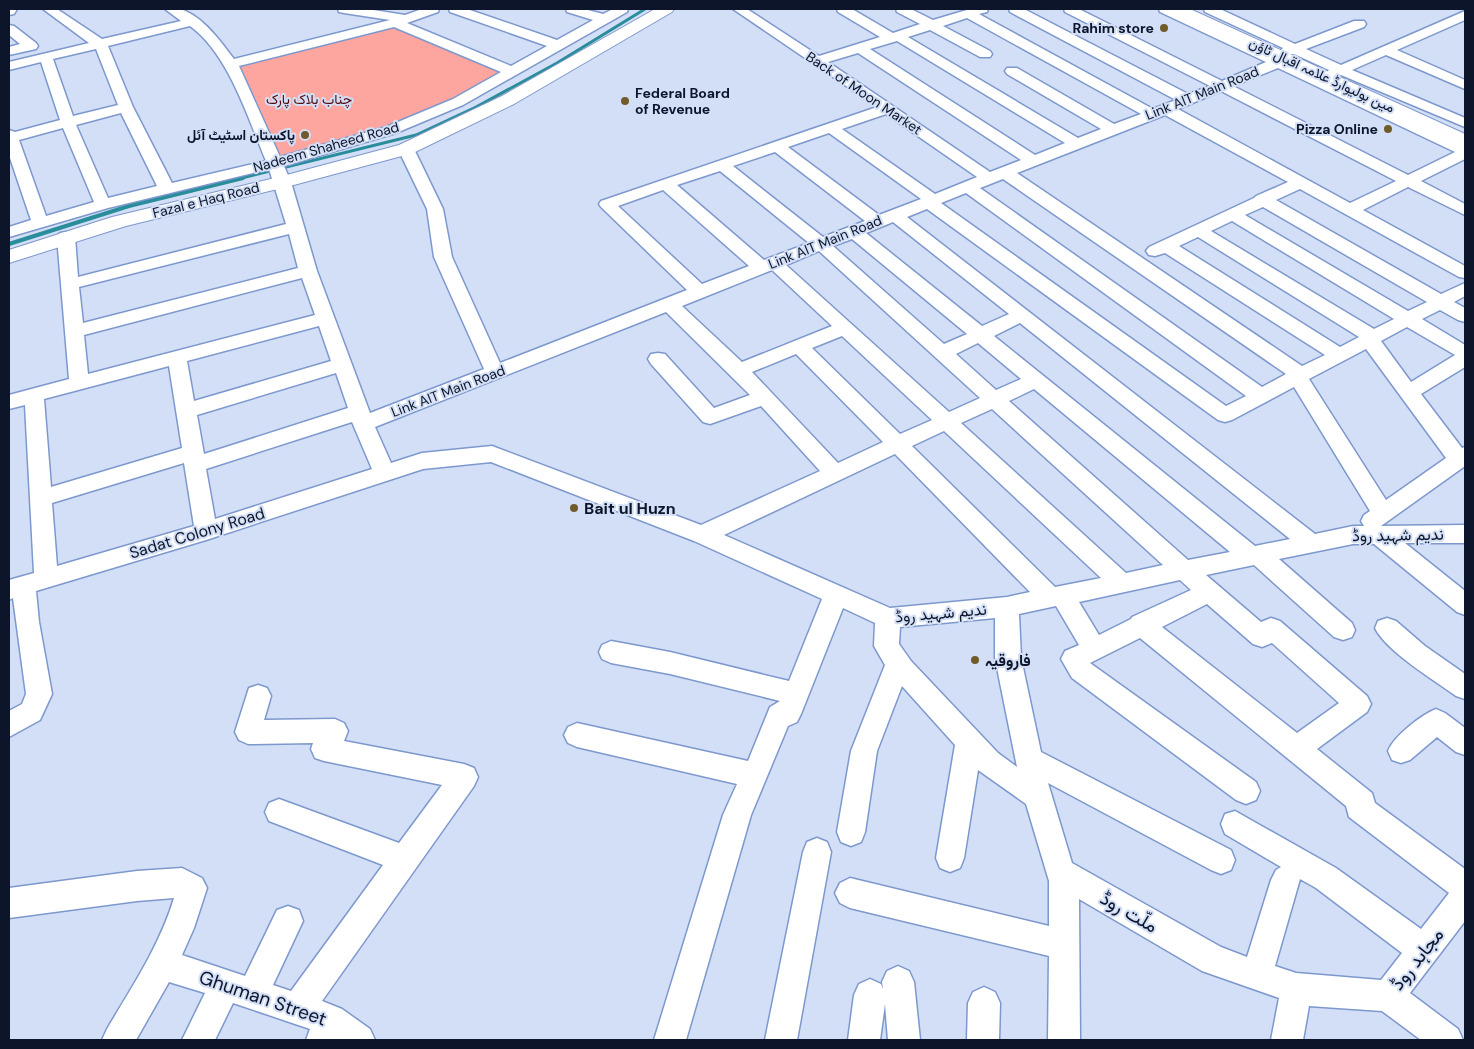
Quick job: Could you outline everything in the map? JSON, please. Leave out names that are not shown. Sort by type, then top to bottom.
[{"type":"main road","name":"Nadeem Shaheed Road","points":[[406,149],[508,100],[666,9]]},
{"type":"main road","name":"مین بولیوارڈ علامہ اقبال ٹاؤن","points":[[1178,9],[1285,55],[1465,141]]},
{"type":"main road","name":"مین بولیوارڈ علامہ اقبال ٹاؤن","points":[[1211,12],[1285,55],[1336,72],[1465,132]]},
{"type":"main road","name":"Fazal e Haq Road","points":[[9,257],[66,237],[279,172],[339,163],[406,149]]},
{"type":"main road","points":[[304,156],[339,163]]},
{"type":"street","points":[[48,9],[101,44],[126,107],[166,188]]},
{"type":"street","points":[[171,9],[192,22],[216,42],[231,64],[279,172],[308,271],[384,472]]},
{"type":"street","points":[[344,9],[362,10],[401,21],[511,72]]},
{"type":"street","points":[[231,64],[401,21],[433,9]]},
{"type":"street","points":[[455,9],[558,45]]},
{"type":"street","points":[[572,9],[604,19]]},
{"type":"street","name":"Nadeem Shaheed Road","points":[[9,232],[102,204],[166,188],[279,172],[304,156],[391,130],[458,102],[622,9]]},
{"type":"street","name":"Back of Moon Market","points":[[739,9],[888,108],[1134,261],[1300,376]]},
{"type":"street","points":[[843,9],[949,67],[1075,143]]},
{"type":"street","points":[[902,9],[994,51]]},
{"type":"street","points":[[921,9],[936,23]]},
{"type":"street","points":[[817,61],[982,9]]},
{"type":"street","points":[[1016,9],[1188,100]]},
{"type":"street","points":[[1070,9],[1465,210]]},
{"type":"street","points":[[1165,9],[1285,55],[1465,152]]},
{"type":"street","points":[[1211,12],[1239,9]]},
{"type":"street","points":[[968,13],[1048,58],[1159,111],[1300,183],[1465,273]]},
{"type":"street","points":[[1336,72],[1465,16]]},
{"type":"street","points":[[9,66],[192,22]]},
{"type":"street","points":[[1449,23],[1465,29]]},
{"type":"street","name":"Link AIT Main Road","points":[[40,499],[194,458],[362,418],[495,373],[1188,100],[1222,86],[1285,55],[1359,24]]},
{"type":"street","points":[[9,29],[31,46],[9,51]]},
{"type":"street","points":[[949,67],[1020,42]]},
{"type":"street","points":[[860,48],[1032,160]]},
{"type":"street","points":[[1386,50],[1465,85]]},
{"type":"street","points":[[46,58],[68,123],[102,204]]},
{"type":"street","points":[[978,84],[1048,58]]},
{"type":"street","points":[[1012,72],[1112,129]]},
{"type":"street","points":[[1336,72],[1465,123]]},
{"type":"street","points":[[1450,78],[1465,72]]},
{"type":"street","points":[[40,222],[9,136],[68,123],[126,107]]},
{"type":"street","points":[[700,292],[607,204],[888,108]]},
{"type":"street","points":[[831,128],[1225,415],[1465,289]]},
{"type":"street","points":[[777,146],[886,218],[1022,315],[1311,544]]},
{"type":"street","points":[[406,149],[435,209],[442,257],[495,373]]},
{"type":"street","points":[[1350,210],[1465,152]]},
{"type":"street","points":[[722,165],[821,244],[1184,570],[1262,637],[1271,628],[1358,704],[1296,750]]},
{"type":"street","points":[[1134,261],[1262,199],[1300,183]]},
{"type":"street","points":[[666,184],[845,328],[1122,583]]},
{"type":"street","points":[[967,186],[1260,396]]},
{"type":"street","points":[[1262,199],[1465,316]]},
{"type":"street","points":[[1232,214],[1465,353]]},
{"type":"street","points":[[71,284],[296,227]]},
{"type":"street","points":[[1198,230],[1371,338],[1408,392],[1462,458],[1381,524]]},
{"type":"street","points":[[854,231],[980,335],[1255,555],[1343,630]]},
{"type":"street","points":[[66,237],[79,384]]},
{"type":"street","points":[[1166,246],[1339,355]]},
{"type":"street","points":[[75,331],[308,271]]},
{"type":"street","points":[[669,304],[764,396],[835,473]]},
{"type":"street","points":[[942,353],[1022,315]]},
{"type":"street","points":[[9,402],[326,318]]},
{"type":"street","points":[[738,370],[845,328]]},
{"type":"street","points":[[798,345],[898,445],[1057,597],[1094,649]]},
{"type":"street","points":[[177,358],[206,531]]},
{"type":"street","points":[[1408,392],[1465,358]]},
{"type":"street","points":[[658,359],[710,417],[764,396]]},
{"type":"street","points":[[186,411],[342,364]]},
{"type":"street","points":[[1300,376],[1381,524],[1465,605]]},
{"type":"street","points":[[702,535],[1036,380]]},
{"type":"street","points":[[9,725],[31,712],[39,694],[18,625],[40,499],[34,396]]},
{"type":"street","name":"ندیم شہید روڈ","points":[[384,472],[422,461],[492,454],[702,535],[888,618],[1007,607],[1352,535],[1381,524],[1465,534]]},
{"type":"street","name":"Sadat Colony Road","points":[[26,585],[206,531],[384,472]]},
{"type":"street","points":[[1210,592],[1141,624],[1074,659],[1081,670],[1246,791]]},
{"type":"street","points":[[670,1040],[736,814],[755,775],[779,715],[788,714],[836,594]]},
{"type":"street","points":[[1007,607],[1008,658],[1037,796],[1060,872],[1064,874],[1064,1040]]},
{"type":"street","points":[[888,618],[886,646],[898,663],[988,762],[1037,796]]},
{"type":"street","points":[[1141,624],[1362,802],[1359,808],[1465,887]]},
{"type":"street","points":[[1386,628],[1416,653],[1465,688]]},
{"type":"street","points":[[611,652],[670,663],[796,694]]},
{"type":"street","points":[[851,832],[864,751],[898,663]]},
{"type":"street","points":[[258,696],[248,732],[334,731],[324,749],[464,777],[297,1009]]},
{"type":"street","points":[[1401,751],[1436,721],[1465,743]]},
{"type":"street","points":[[577,735],[755,775]]},
{"type":"street","points":[[950,858],[969,742]]},
{"type":"street","points":[[1030,760],[1221,860]]},
{"type":"street","points":[[279,812],[405,859]]},
{"type":"street","points":[[1235,824],[1326,878],[1424,950]]},
{"type":"street","points":[[781,1040],[817,852]]},
{"type":"street","name":"ملّت روڈ","points":[[1064,874],[1213,960],[1296,990],[1388,996]]},
{"type":"street","points":[[1257,975],[1286,880]]},
{"type":"street","points":[[9,903],[137,886],[182,883],[192,888],[189,902],[163,964],[118,1040]]},
{"type":"street","points":[[850,893],[1064,945]]},
{"type":"street","name":"مجاہد روڈ","points":[[1388,996],[1465,897]]},
{"type":"street","points":[[198,1040],[239,989],[288,922]]},
{"type":"street","name":"Ghuman Street","points":[[163,964],[297,1009],[327,1030],[359,1040]]},
{"type":"street","points":[[898,982],[904,1040]]},
{"type":"street","points":[[1287,1040],[1296,990]]},
{"type":"street","points":[[864,1040],[870,995]]},
{"type":"street","points":[[1388,996],[1447,1040]]},
{"type":"street","points":[[983,1040],[984,1003]]},
{"type":"green space","name":"چناب بلاک پارک","points":[[395,23],[511,71],[391,130],[276,163],[231,64]]},
{"type":"waterway","points":[[238,179],[416,135],[476,107],[557,63],[645,9]]},
{"type":"waterway","points":[[9,244],[129,206],[243,178]]},
{"type":"place","name":"Rahim store","points":[[1164,28]]},
{"type":"place","name":"Federal Board of Revenue","points":[[625,101]]},
{"type":"place","name":"Pizza Online","points":[[1388,129]]},
{"type":"place","name":"پاکستان اسٹیٹ آئل","points":[[305,135]]},
{"type":"place","name":"Bait ul Huzn","points":[[574,508]]},
{"type":"place","name":"فاروقیہ","points":[[975,660]]}]
